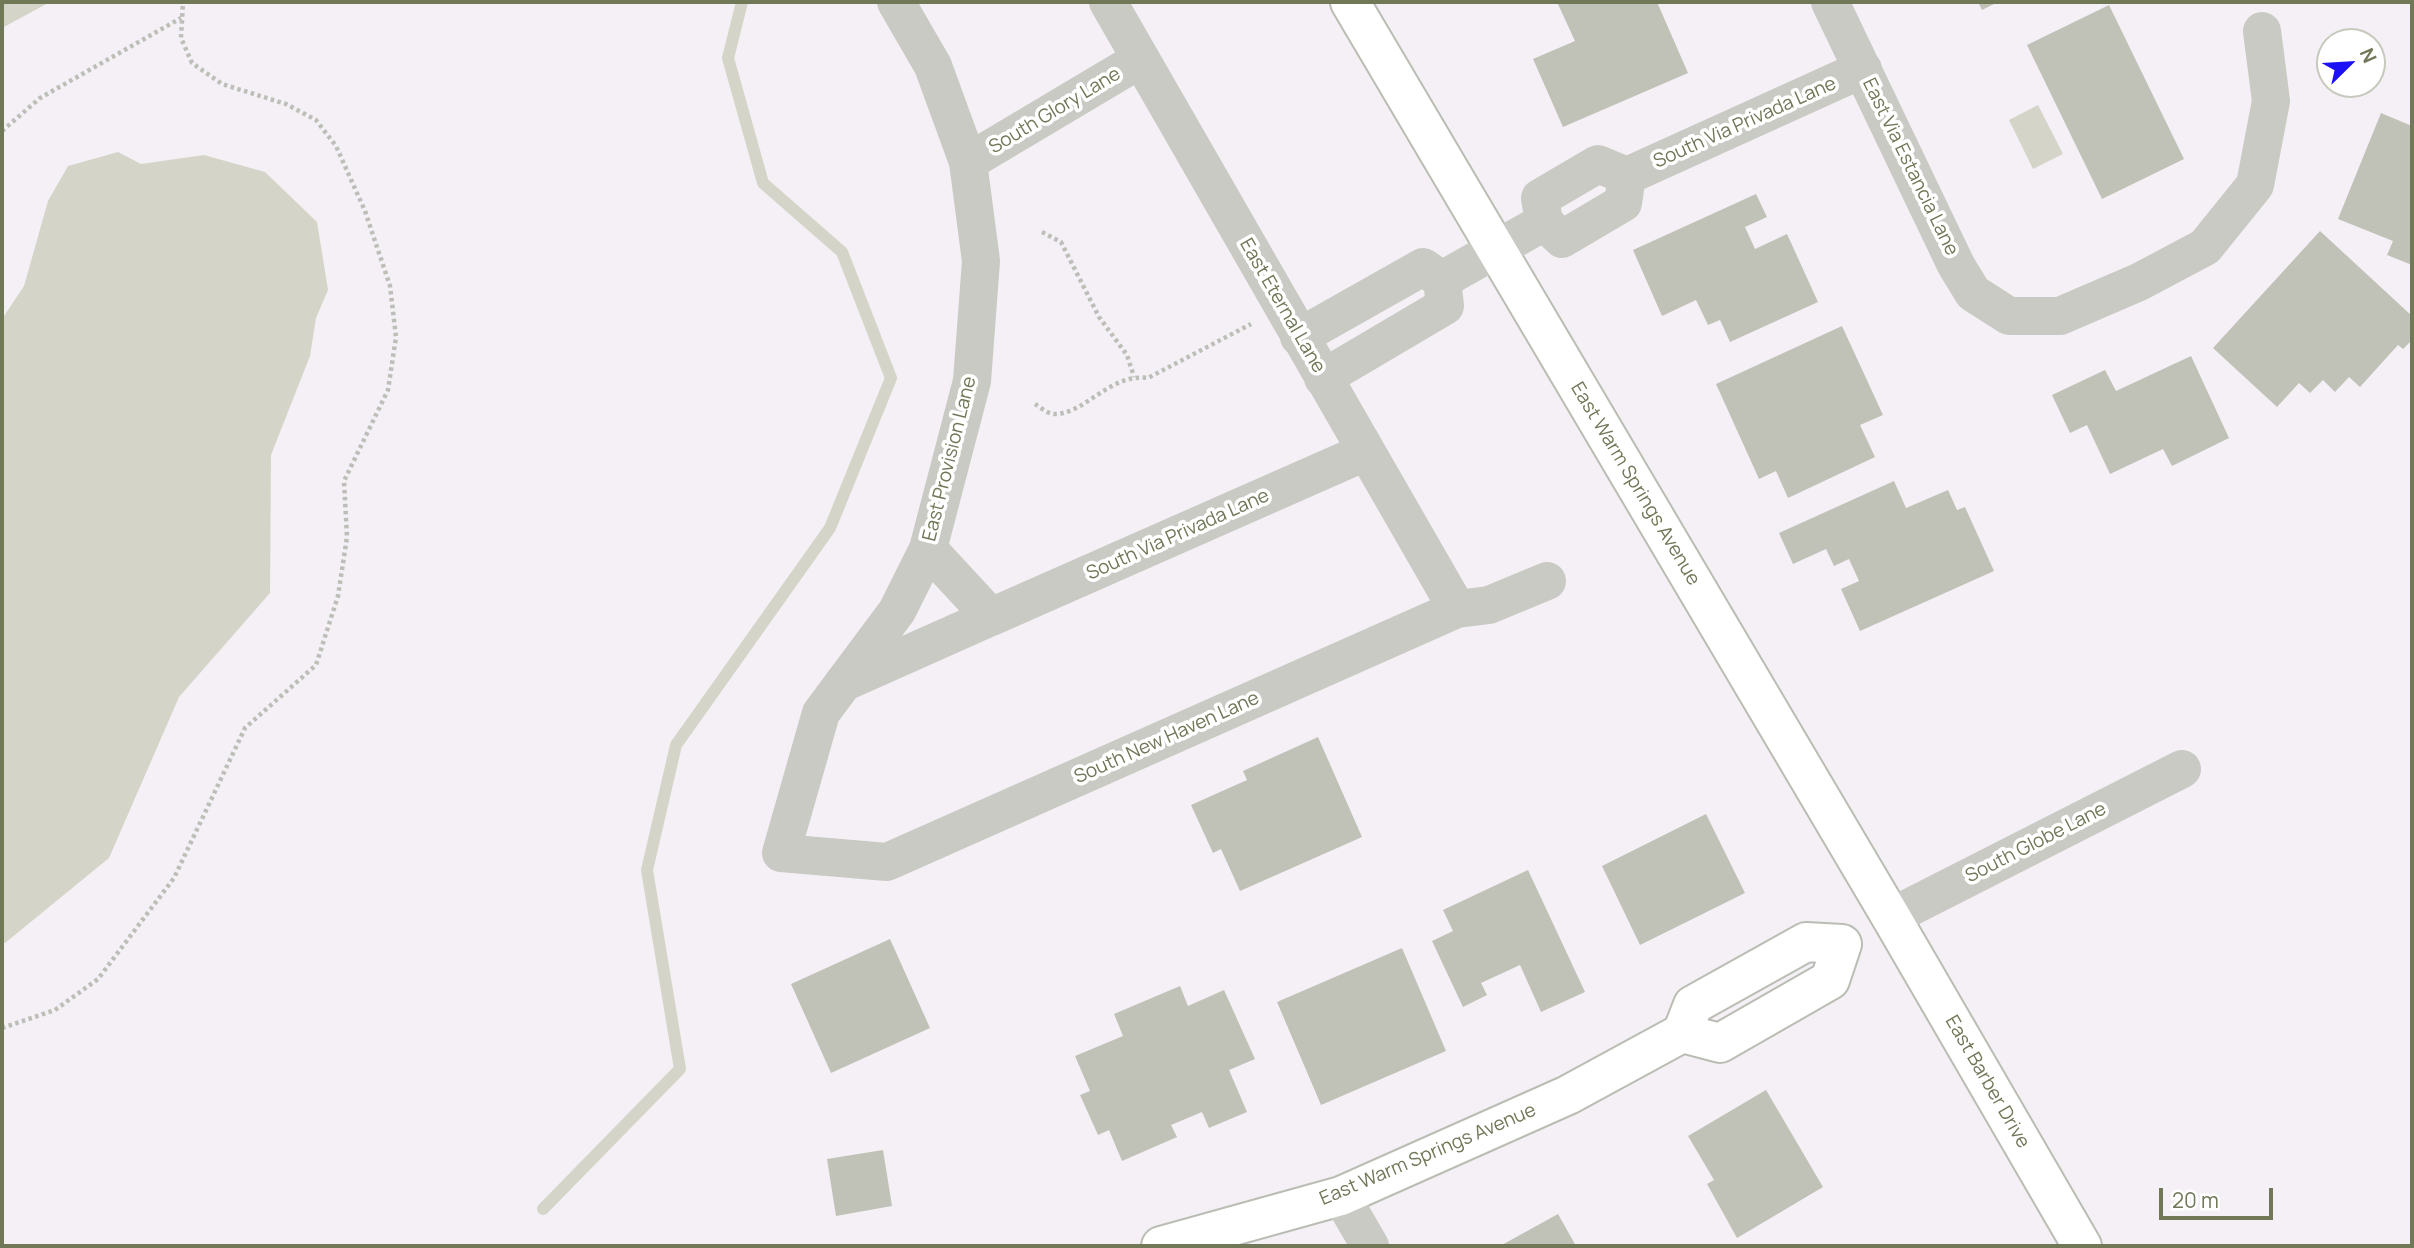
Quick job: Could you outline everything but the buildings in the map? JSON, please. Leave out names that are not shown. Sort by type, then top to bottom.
[{"type":"street","name":"East Provision Lane","points":[[781,853],[821,713],[838,685],[897,611],[928,549],[972,381],[981,261],[968,162],[933,66],[896,2]]},
{"type":"street","name":"East Eternal Lane","points":[[1108,2],[1457,609]]},
{"type":"street","name":"East Warm Springs Avenue","points":[[1160,1246],[1341,1196],[1568,1095],[1682,1033],[1720,1043],[1830,980],[1842,944],[1891,917],[1350,2]]},
{"type":"street","name":"East Via Estancia Lane","points":[[1830,2],[1956,265],[1973,293],[2009,316],[2060,316],[2139,282],[2205,247],[2255,185],[2271,101],[2262,31]]},
{"type":"street","name":"South Glory Lane","points":[[968,162],[1141,60]]},
{"type":"street","name":"South Via Privada Lane","points":[[1442,280],[1544,222],[1562,239],[1623,203],[1627,176],[1863,69]]},
{"type":"street","points":[[1299,337],[1423,267],[1442,280],[1445,306],[1323,378]]},
{"type":"street","name":"South Via Privada Lane","points":[[838,685],[1365,452]]},
{"type":"street","points":[[928,549],[991,617]]},
{"type":"street","name":"South New Haven Lane","points":[[781,853],[887,863],[1457,609],[1489,605],[1547,580]]},
{"type":"street","name":"South Globe Lane","points":[[1891,917],[2182,769]]},
{"type":"street","name":"East Barber Drive","points":[[1891,917],[2082,1246]]},
{"type":"street","points":[[1341,1196],[1370,1246]]},
{"type":"path","points":[[2,1028],[55,1010],[98,979],[174,878],[245,728],[316,665],[338,596],[346,537],[344,481],[388,390],[396,337],[390,286],[365,211],[336,146],[316,120],[286,104],[222,84],[192,63],[181,38],[183,2]]},
{"type":"path","points":[[2,131],[40,98],[182,18]]},
{"type":"path","points":[[1042,232],[1061,242],[1099,317],[1127,355],[1134,377]]},
{"type":"path","points":[[1035,404],[1052,414],[1065,412],[1134,377],[1148,379],[1261,319]]},
{"type":"shaded area","points":[[2,2],[50,2],[2,28]]},
{"type":"shaded area","points":[[2038,105],[2063,154],[2033,169],[2009,120]]},
{"type":"shaded area","points":[[118,152],[141,164],[204,155],[265,172],[317,222],[328,290],[316,318],[310,356],[271,455],[270,593],[179,697],[109,858],[5,943],[2,941],[2,319],[24,286],[48,201],[68,166]]},
{"type":"waterway","points":[[543,1209],[680,1069],[647,870],[676,745],[830,528],[891,378],[842,252],[763,183],[728,58],[742,2]]}]
